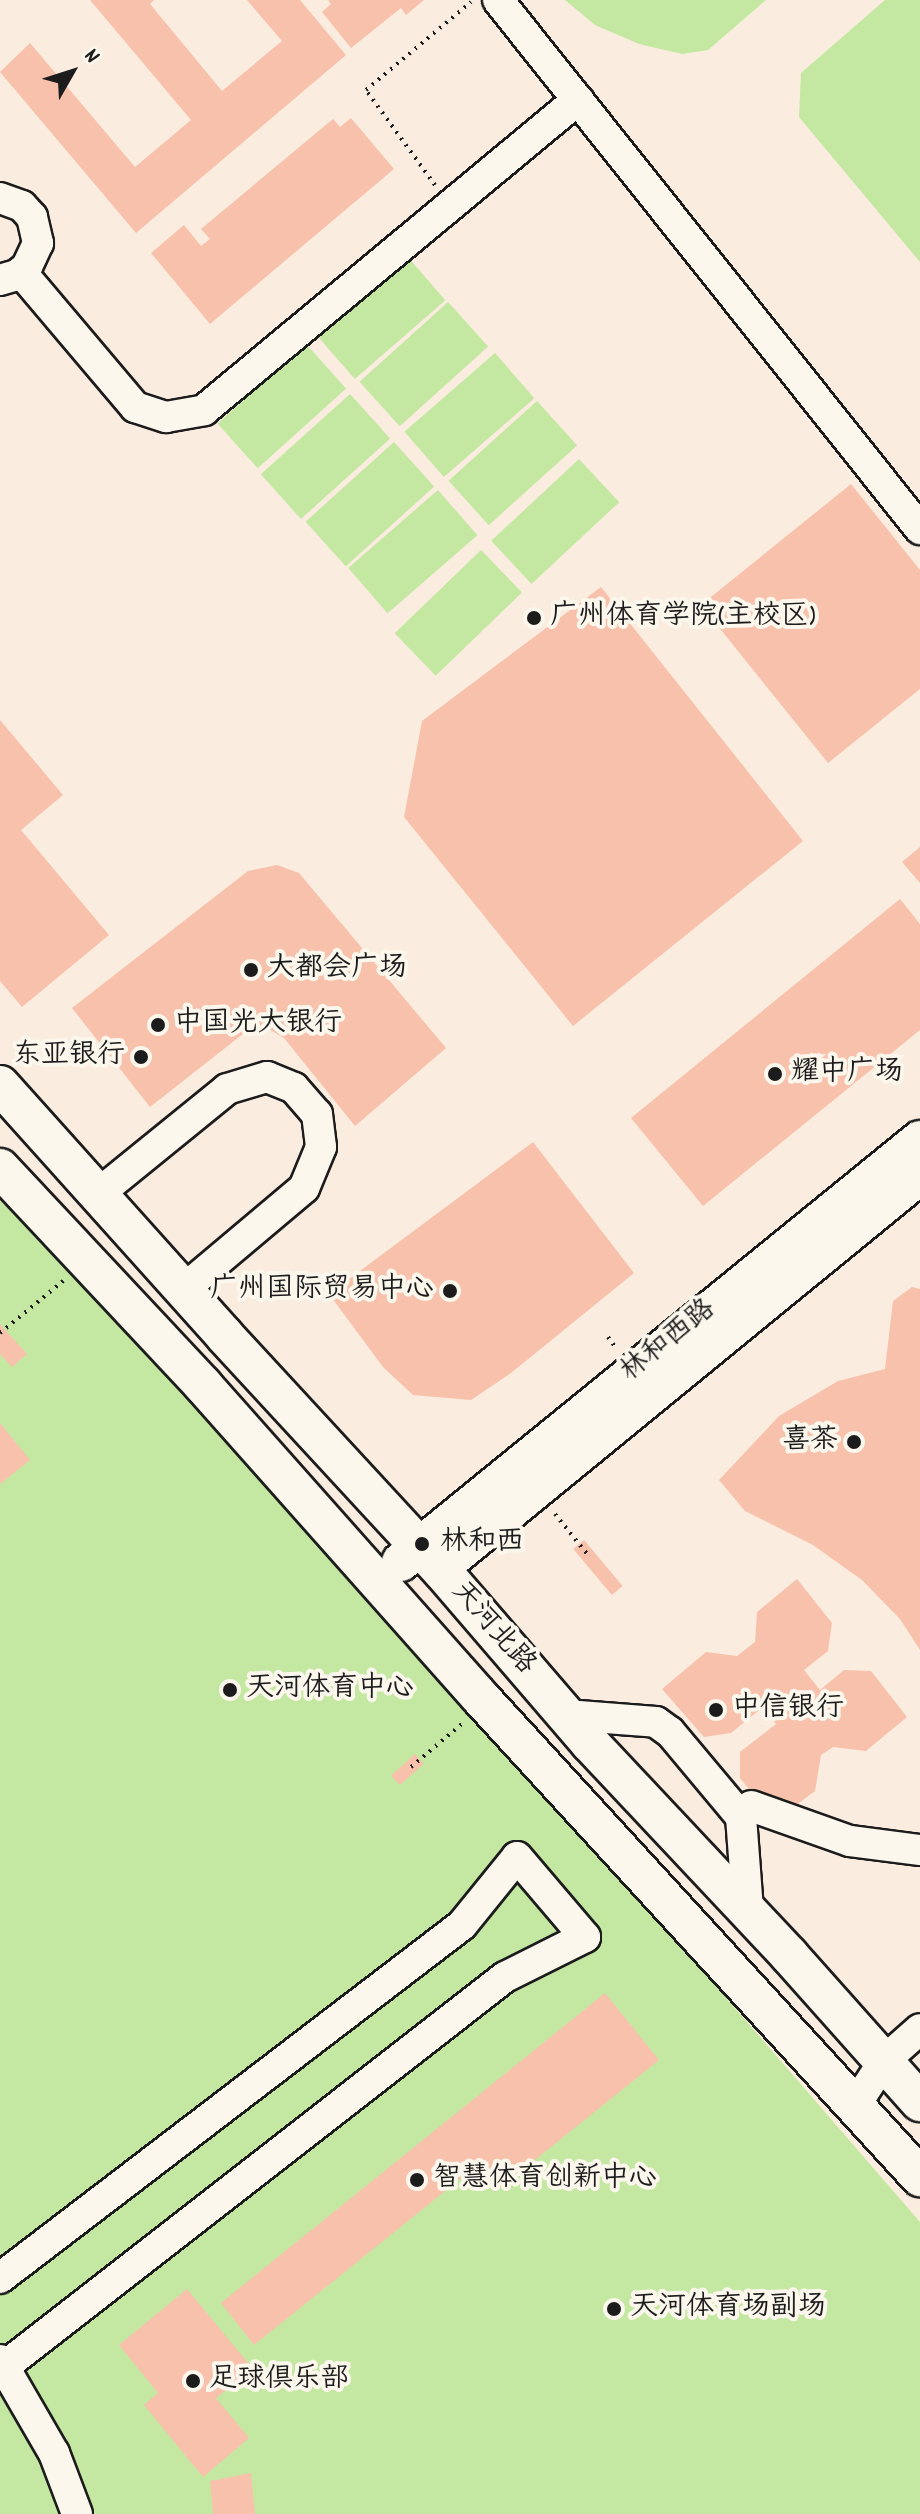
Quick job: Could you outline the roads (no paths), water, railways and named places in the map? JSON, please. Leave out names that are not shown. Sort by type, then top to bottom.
[{"type":"main road","name":"天河北路","points":[[0,1085],[430,1559],[566,1715],[908,2080]]},
{"type":"main road","name":"林和西路","points":[[430,1559],[920,1140]]},
{"type":"main road","name":"天河北路","points":[[0,1168],[203,1385],[377,1582],[920,2177]]},
{"type":"main road","points":[[377,1582],[430,1559]]},
{"type":"main road","points":[[856,2104],[908,2080]]},
{"type":"street","points":[[498,0],[920,529]]},
{"type":"street","points":[[0,198],[22,206],[37,230],[35,256],[10,276],[135,407],[166,417],[204,410],[578,100]]},
{"type":"street","points":[[98,1194],[227,1089],[267,1077],[294,1088],[317,1114],[321,1147],[304,1188],[183,1290]]},
{"type":"street","name":"林和西路","points":[[430,1559],[920,1180]]},
{"type":"street","points":[[566,1715],[656,1722],[670,1732],[741,1817],[748,1911]]},
{"type":"street","points":[[751,1806],[850,1841],[920,1850]]},
{"type":"street","points":[[0,2278],[462,1925],[517,1857],[585,1937],[505,1977],[2,2363],[54,2453],[77,2514]]},
{"type":"street","points":[[908,2080],[920,2029]]},
{"type":"place","name":"广州体育学院(主校区)","points":[[534,618]]},
{"type":"place","name":"大都会广场","points":[[251,970]]},
{"type":"place","name":"中国光大银行","points":[[158,1025]]},
{"type":"place","name":"东亚银行","points":[[141,1057]]},
{"type":"place","name":"耀中广场","points":[[775,1074]]},
{"type":"place","name":"广州国际贸易中心","points":[[450,1291]]},
{"type":"place","name":"喜茶","points":[[854,1442]]},
{"type":"place","name":"林和西","points":[[422,1544]]},
{"type":"place","name":"天河体育中心","points":[[230,1690]]},
{"type":"place","name":"中信银行","points":[[716,1710]]},
{"type":"place","name":"智慧体育创新中心","points":[[417,2180]]},
{"type":"place","name":"天河体育场副场","points":[[614,2309]]},
{"type":"place","name":"足球俱乐部","points":[[193,2381]]}]
